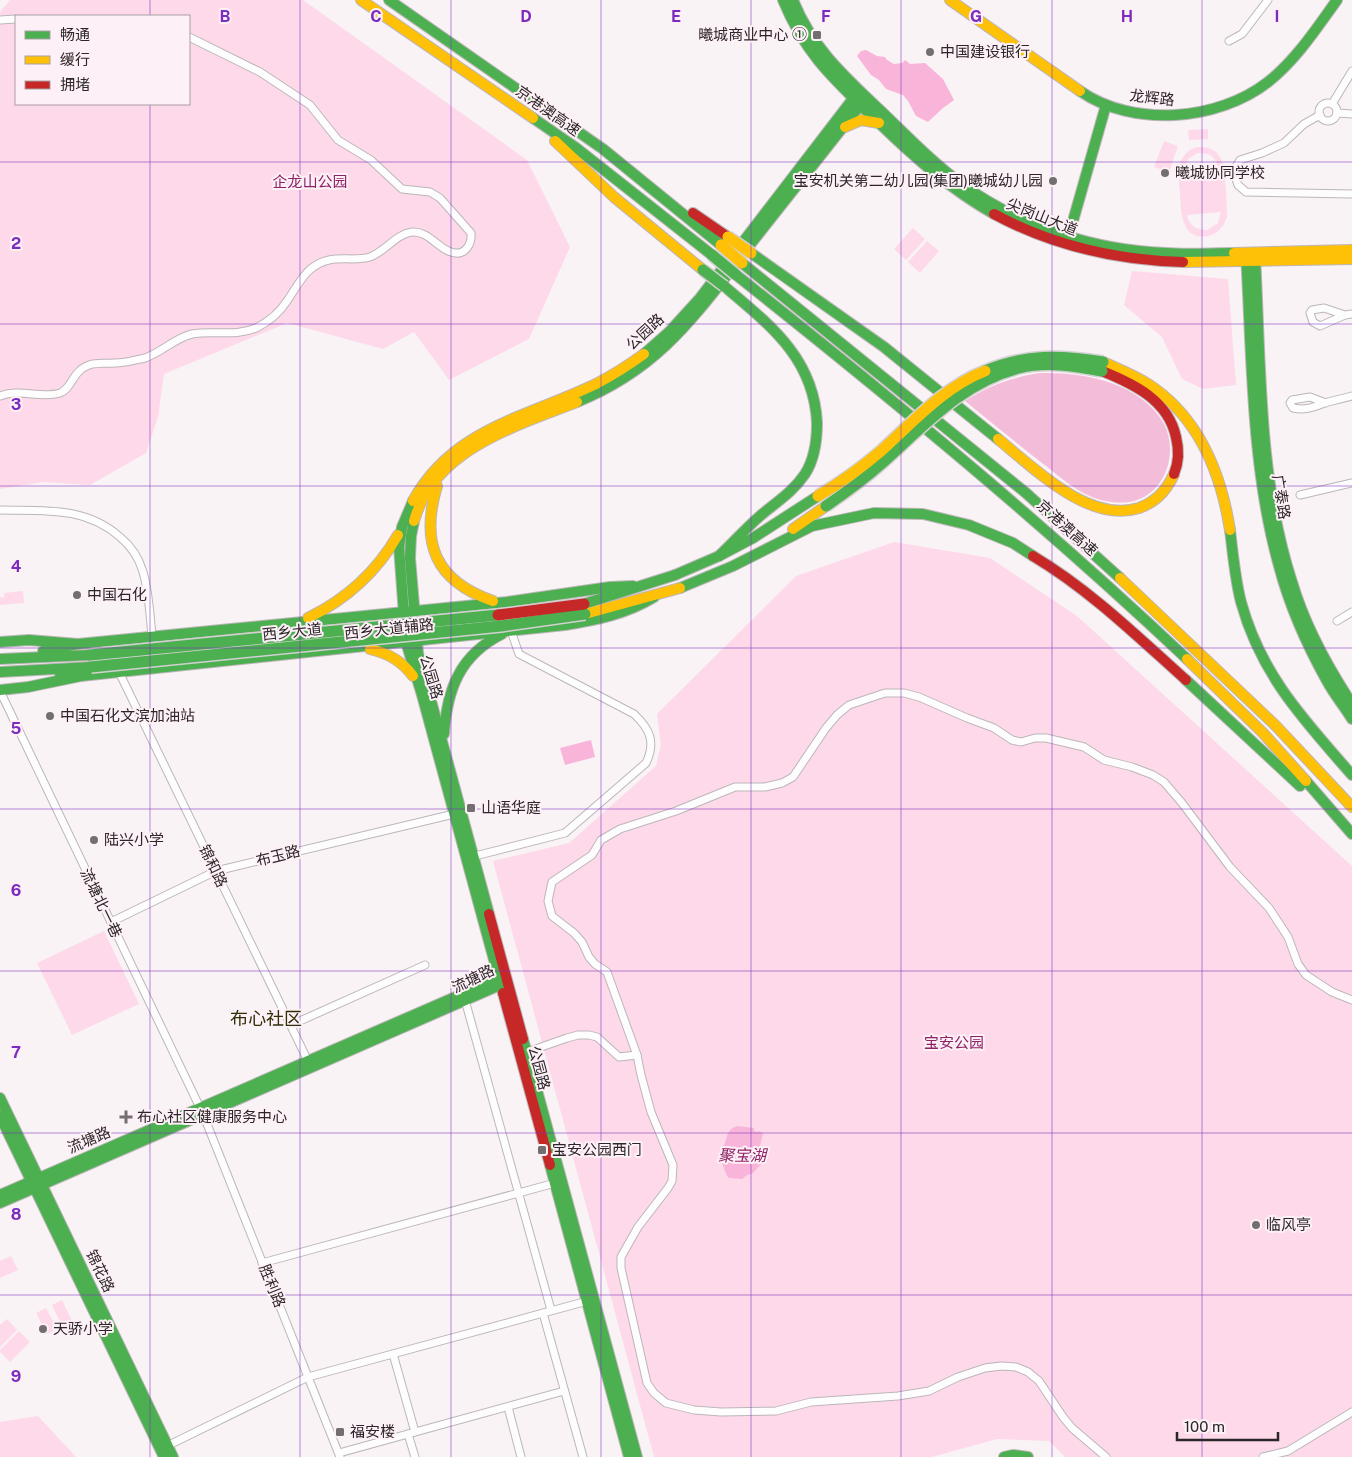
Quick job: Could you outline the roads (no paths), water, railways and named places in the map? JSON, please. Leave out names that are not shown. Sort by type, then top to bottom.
[{"type":"main road","name":"京港澳高速","points":[[361,0],[575,147],[807,330],[1016,504],[1136,610],[1264,735],[1352,834]]},
{"type":"main road","name":"京港澳高速","points":[[389,0],[603,149],[640,180],[724,241],[742,262],[1026,493],[1148,603],[1276,726],[1352,806]]},
{"type":"main road","name":"尖岗山大道","points":[[783,0],[802,42],[834,81],[860,98],[960,183],[1000,208],[1068,240],[1100,253],[1132,259],[1183,262],[1352,250]]},
{"type":"main road","name":"尖岗山大道","points":[[793,0],[818,48],[879,123],[928,170],[965,196],[1008,221],[1068,240]]},
{"type":"main road","name":"龙辉路","points":[[950,0],[1089,97],[1106,106],[1125,112],[1164,117],[1204,113],[1241,100],[1258,90],[1288,64],[1337,0]]},
{"type":"main road","points":[[834,81],[840,98],[839,116]]},
{"type":"main road","name":"公园路","points":[[409,611],[399,553],[402,526],[410,505],[426,480],[442,461],[466,441],[495,425],[608,379],[633,363],[659,341],[707,289],[839,116],[860,98]]},
{"type":"main road","name":"公园路","points":[[470,857],[454,814],[418,683],[411,641],[409,611],[410,545],[416,516],[424,500],[442,475],[465,453],[489,437],[606,389],[635,372],[658,355],[697,314],[842,128],[860,98]]},
{"type":"main road","points":[[1068,240],[1106,106]]},
{"type":"main road","points":[[524,112],[614,197],[758,314],[791,348],[803,366],[810,382],[818,422],[817,438],[806,472],[794,488],[760,516],[719,556]]},
{"type":"main road","points":[[842,128],[861,120],[879,123]]},
{"type":"main road","points":[[724,241],[750,253],[895,355],[996,438],[1072,496],[1096,507],[1123,511],[1137,510],[1148,505],[1168,488],[1178,462],[1179,450],[1177,435],[1172,421],[1153,398],[1102,366],[1060,364],[1018,368],[976,384],[956,397],[933,416],[854,487],[747,560]]},
{"type":"main road","name":"尖岗山大道","points":[[1251,257],[1352,259]]},
{"type":"main road","name":"广泰路","points":[[1251,257],[1265,436],[1273,504],[1286,565],[1316,643],[1334,677],[1352,704]]},
{"type":"main road","name":"广泰路","points":[[1251,257],[1257,437],[1265,506],[1279,567],[1300,626],[1327,681],[1352,719]]},
{"type":"main road","points":[[585,609],[675,576],[753,538],[848,477],[872,459],[917,416],[971,376],[995,366],[1036,357],[1067,356],[1141,378],[1160,391],[1189,420],[1201,438],[1213,464],[1225,501],[1241,600],[1257,646],[1282,692],[1352,775]]},
{"type":"main road","points":[[442,475],[434,497],[430,523],[432,542],[439,561],[451,579],[460,587],[482,598],[507,602]]},
{"type":"main road","points":[[585,609],[656,595],[680,588],[747,560],[802,530],[820,523],[898,512],[939,517],[994,534],[1039,557],[1084,590],[1150,648],[1352,834]]},
{"type":"main road","points":[[298,622],[335,605],[354,590],[382,560],[402,526]]},
{"type":"main road","name":"西乡大道辅路","points":[[0,642],[29,640],[78,644],[479,605],[610,587],[649,585]]},
{"type":"main road","name":"西乡大道辅路","points":[[0,691],[81,676],[565,625],[609,618],[643,604],[656,595]]},
{"type":"main road","points":[[478,634],[466,628],[464,618],[470,608],[479,605]]},
{"type":"main road","name":"西乡大道","points":[[6,671],[90,661],[501,626],[585,609]]},
{"type":"main road","points":[[336,618],[348,624],[352,632],[349,648],[366,648],[389,655],[410,671],[418,683]]},
{"type":"main road","points":[[444,748],[446,710],[450,692],[457,675],[480,647],[498,636],[512,631]]},
{"type":"main road","name":"公园路","points":[[411,641],[418,653],[444,748],[470,857],[555,1183],[637,1457]]},
{"type":"main road","points":[[12,657],[78,644]]},
{"type":"main road","name":"西乡大道","points":[[0,658],[90,661]]},
{"type":"main road","points":[[6,671],[81,676]]},
{"type":"main road","name":"公园路","points":[[502,980],[527,1052],[629,1457]]},
{"type":"main road","name":"流塘路","points":[[0,1195],[36,1183],[465,1000],[502,980]]},
{"type":"main road","name":"流塘路","points":[[201,1111],[308,1061],[502,980]]},
{"type":"main road","name":"锦花路","points":[[0,1098],[36,1183]]},
{"type":"main road","name":"锦花路","points":[[0,1116],[36,1183],[166,1451],[173,1457]]},
{"type":"main road","name":"流塘路","points":[[0,1203],[36,1183]]},
{"type":"main road","points":[[1004,1457],[1013,1455],[1028,1457]]},
{"type":"street","points":[[1230,41],[1242,34],[1268,0]]},
{"type":"street","points":[[0,20],[15,19]]},
{"type":"street","points":[[0,396],[5,394],[40,395],[62,392],[67,389],[74,376],[81,369],[89,365],[98,363],[115,364],[140,359],[164,349],[178,339],[190,334],[202,332],[229,334],[256,328],[278,312],[287,302],[300,279],[317,264],[328,260],[361,259],[372,256],[405,234],[414,232],[423,234],[451,252],[458,253],[464,251],[469,246],[472,240],[471,232],[440,198],[430,192],[402,189],[371,160],[338,140],[310,105],[260,72],[190,37]]},
{"type":"street","points":[[1332,104],[1352,72]]},
{"type":"street","points":[[1320,115],[1324,120],[1329,121],[1335,118],[1337,110],[1332,104]]},
{"type":"street","points":[[1332,104],[1322,106],[1320,115],[1304,124],[1284,143],[1240,160],[1236,167],[1235,176],[1238,185],[1246,192],[1352,194]]},
{"type":"street","points":[[1337,113],[1352,114]]},
{"type":"street","points":[[1326,402],[1352,396]]},
{"type":"street","points":[[1300,495],[1352,483]]},
{"type":"street","points":[[0,510],[56,511],[78,514],[112,530],[132,550],[143,570],[148,593],[152,636]]},
{"type":"street","points":[[1337,621],[1352,612]]},
{"type":"street","points":[[470,857],[565,833],[646,763],[651,752],[651,741],[646,725],[634,714],[519,654],[512,631]]},
{"type":"street","name":"锦和路","points":[[119,672],[308,1061]]},
{"type":"street","name":"流塘北一巷","points":[[0,691],[201,1111]]},
{"type":"street","points":[[1106,1457],[1072,1428],[1039,1381],[1028,1372],[1016,1367],[985,1368],[958,1377],[929,1391],[898,1396],[811,1402],[776,1410],[721,1412],[694,1410],[666,1403],[654,1393],[648,1383],[621,1268],[621,1257],[638,1227],[672,1181],[673,1164],[651,1112],[637,1055],[607,972],[595,964],[589,957],[582,942],[574,933],[552,916],[548,901],[552,882],[592,855],[601,840],[620,829],[670,814],[735,787],[765,787],[782,783],[793,777],[837,714],[849,705],[885,693],[904,693],[919,697],[994,728],[1012,740],[1021,742],[1035,738],[1046,738],[1084,747],[1104,760],[1132,767],[1153,775],[1164,782],[1230,867],[1269,908],[1288,937],[1298,964],[1306,975],[1332,992],[1352,1000]]},
{"type":"street","name":"布玉路","points":[[111,922],[216,871],[454,814]]},
{"type":"street","points":[[291,1025],[425,965]]},
{"type":"street","points":[[465,1000],[551,1310]]},
{"type":"street","points":[[527,1052],[578,1035],[589,1035],[596,1037],[619,1057],[637,1055]]},
{"type":"street","name":"胜利路","points":[[201,1111],[339,1455]]},
{"type":"street","points":[[262,1263],[555,1183]]},
{"type":"street","points":[[166,1451],[308,1377],[590,1300]]},
{"type":"street","points":[[543,1313],[583,1457]]},
{"type":"street","points":[[393,1354],[412,1433],[415,1457]]},
{"type":"street","points":[[339,1455],[412,1433],[564,1392]]},
{"type":"street","points":[[508,1407],[522,1457]]},
{"type":"street","points":[[1263,1457],[1288,1451],[1352,1412]]},
{"type":"water","points":[[866,50],[877,56],[885,57],[894,64],[902,63],[905,60],[910,64],[925,63],[943,79],[954,100],[928,122],[916,116],[903,95],[886,89],[879,80],[871,75],[857,56],[861,51]]},
{"type":"water","points":[[591,740],[595,757],[565,765],[560,748]]},
{"type":"water","name":"聚宝湖","points":[[737,1126],[754,1128],[754,1131],[763,1133],[760,1146],[764,1161],[752,1174],[742,1179],[729,1178],[727,1176],[719,1155],[728,1133]]},
{"type":"place","name":"曦城商业中心 ①","points":[[817,35]]},
{"type":"place","name":"中国建设银行","points":[[930,52]]},
{"type":"place","name":"曦城协同学校","points":[[1165,173]]},
{"type":"place","name":"宝安机关第二幼儿园(集团)曦城幼儿园","points":[[1053,181]]},
{"type":"place","name":"中国石化","points":[[77,595]]},
{"type":"place","name":"中国石化文滨加油站","points":[[50,716]]},
{"type":"place","name":"山语华庭","points":[[471,808]]},
{"type":"place","name":"陆兴小学","points":[[94,840]]},
{"type":"place","name":"布心社区健康服务中心","points":[[126,1117]]},
{"type":"place","name":"宝安公园西门","points":[[542,1150]]},
{"type":"place","name":"临风亭","points":[[1256,1225]]},
{"type":"place","name":"天骄小学","points":[[43,1329]]},
{"type":"place","name":"福安楼","points":[[340,1432]]},
{"type":"district","name":"布心社区","points":[[266,1019]]},
{"type":"park label","name":"企龙山公园","points":[[310,182]]},
{"type":"park label","name":"宝安公园","points":[[954,1043]]}]
